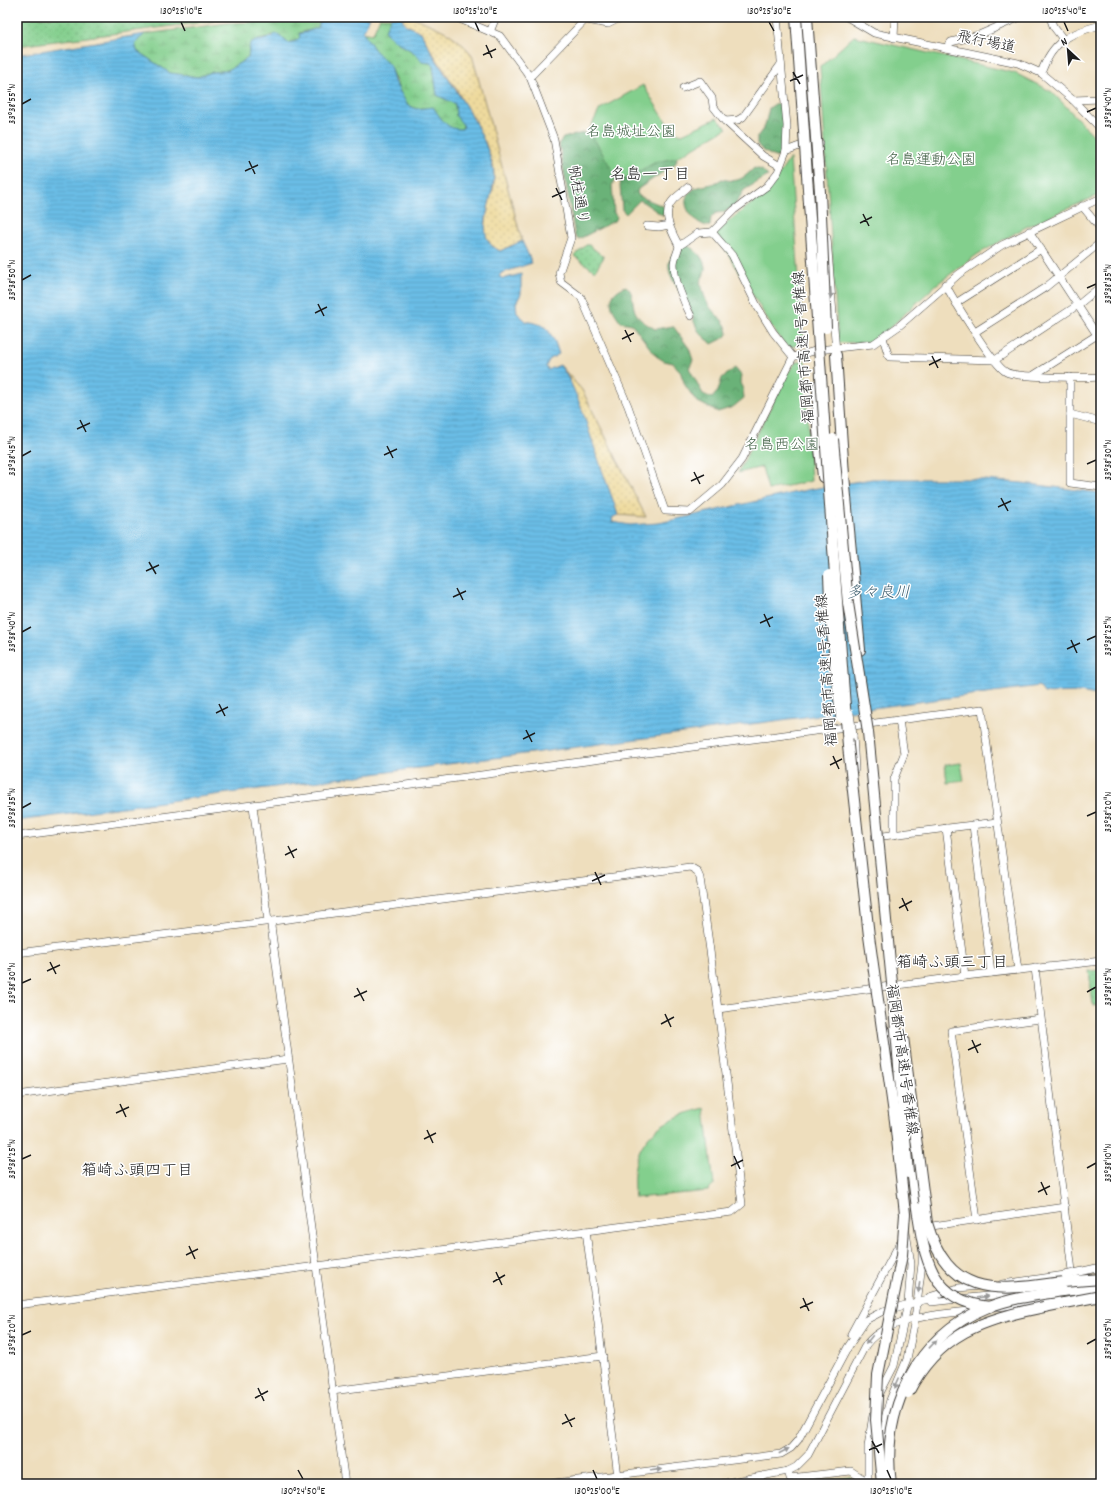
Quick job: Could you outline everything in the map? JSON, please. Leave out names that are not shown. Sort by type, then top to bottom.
[{"type":"highway","name":"福岡都市高速1号香椎線","points":[[796,17],[848,746],[865,899],[895,1121],[905,1214],[902,1255],[878,1375],[876,1420],[888,1483]]},
{"type":"highway","name":"福岡都市高速1号香椎線","points":[[808,17],[820,192],[827,368],[835,477],[848,603],[866,718],[888,935],[909,1199],[904,1256],[886,1342],[879,1392],[880,1432],[888,1483]]},
{"type":"highway","points":[[836,352],[841,475],[866,718]]},
{"type":"highway","points":[[818,366],[818,430],[827,477],[831,623],[839,705],[848,746]]},
{"type":"highway","points":[[888,935],[896,982],[928,1223],[938,1252],[947,1266],[956,1274],[986,1288],[1021,1288],[1101,1279]]},
{"type":"highway","points":[[882,1027],[896,1050],[922,1248],[931,1271],[946,1289],[956,1296],[979,1306],[1014,1307],[1064,1303]]},
{"type":"highway","points":[[1065,1275],[1101,1274]]},
{"type":"highway","points":[[888,1483],[890,1434],[906,1380],[915,1366],[938,1338],[970,1316],[1007,1301],[1063,1291],[1101,1287]]},
{"type":"highway","points":[[888,1483],[893,1437],[898,1417],[912,1384],[930,1358],[955,1337],[978,1325],[1010,1314],[1101,1296]]},
{"type":"street","name":"帆柱通り","points":[[455,17],[500,36],[530,77],[554,139],[571,238],[559,273],[561,282],[581,296],[628,406],[665,510],[690,512],[722,485],[742,459],[759,415],[793,357]]},
{"type":"street","points":[[490,32],[496,17]]},
{"type":"street","points":[[571,17],[608,24],[622,17]]},
{"type":"street","points":[[678,246],[698,233],[712,232],[734,210],[767,186],[780,166],[786,151],[787,126],[777,17]]},
{"type":"street","points":[[793,17],[802,145],[813,258],[818,366]]},
{"type":"street","points":[[808,17],[820,143],[836,352]]},
{"type":"street","name":"飛行場道","points":[[847,17],[874,33],[1018,63],[1041,73],[1073,100],[1101,129]]},
{"type":"street","points":[[894,38],[895,17]]},
{"type":"street","points":[[946,48],[951,42],[979,35],[1020,17]]},
{"type":"street","points":[[1050,17],[1053,26],[1063,39]]},
{"type":"street","points":[[530,77],[585,20]]},
{"type":"street","points":[[1041,73],[1051,54],[1063,39],[1082,30],[1101,24]]},
{"type":"street","points":[[725,121],[738,120],[743,117],[781,64]]},
{"type":"street","points":[[683,88],[700,81],[712,98],[713,106],[725,121],[763,156],[780,166]]},
{"type":"street","points":[[1073,100],[1101,99]]},
{"type":"street","points":[[786,151],[802,145],[820,143]]},
{"type":"street","points":[[688,187],[671,203],[667,210],[669,225],[678,246],[674,265],[684,302],[691,316]]},
{"type":"street","points":[[712,232],[732,255],[757,306],[773,332],[793,357],[818,350],[836,352],[873,344],[883,338],[945,284],[1002,245],[1101,198]]},
{"type":"street","points":[[1082,206],[1101,229]]},
{"type":"street","points":[[647,226],[658,227],[669,225]]},
{"type":"street","points":[[1029,231],[1099,335],[1034,375]]},
{"type":"street","points":[[975,332],[1046,287],[1101,242]]},
{"type":"street","points":[[956,304],[1041,249]]},
{"type":"street","points":[[945,284],[956,304],[975,332],[995,360],[1006,372],[1070,377],[1101,377]]},
{"type":"street","points":[[883,338],[888,357],[995,360],[1078,305],[1101,286]]},
{"type":"street","points":[[1070,377],[1070,483],[1101,487]]},
{"type":"street","points":[[1070,414],[1101,422]]},
{"type":"street","points":[[841,475],[874,837],[890,986],[921,1227],[922,1254],[915,1319],[907,1359],[890,1400],[885,1418],[884,1442],[888,1483]]},
{"type":"street","points":[[827,477],[836,582],[879,988],[882,1042],[906,1237],[908,1238],[911,1264],[908,1303],[894,1366],[877,1399],[874,1410],[868,1446],[868,1483]]},
{"type":"street","points":[[17,836],[982,709],[1018,970]]},
{"type":"street","points":[[894,835],[894,779],[904,754],[899,720]]},
{"type":"street","points":[[253,806],[271,926],[345,1484]]},
{"type":"street","points":[[874,837],[998,822]]},
{"type":"street","points":[[973,825],[991,973]]},
{"type":"street","points":[[946,828],[965,976]]},
{"type":"street","points":[[17,953],[690,867],[697,871],[700,878],[742,1204],[732,1212],[315,1265],[17,1305]]},
{"type":"street","points":[[718,1010],[965,976],[1101,961]]},
{"type":"street","points":[[1034,968],[1074,1286]]},
{"type":"street","points":[[977,1220],[951,1031],[1040,1019]]},
{"type":"street","points":[[17,1095],[288,1058]]},
{"type":"street","points":[[921,1227],[1065,1207]]},
{"type":"street","points":[[586,1231],[619,1484]]},
{"type":"street","points":[[854,1336],[851,1334],[902,1239],[906,1237]]},
{"type":"street","points":[[922,1254],[930,1274],[938,1283],[942,1286],[958,1288],[994,1285],[1065,1275],[1101,1267]]},
{"type":"street","points":[[928,1299],[931,1302],[1101,1283]]},
{"type":"street","points":[[547,1484],[781,1454],[791,1448],[798,1440],[854,1336],[857,1335],[869,1317],[908,1303],[928,1299],[929,1297],[958,1288]]},
{"type":"street","points":[[720,1484],[788,1471],[796,1467],[808,1455],[869,1339],[881,1330],[915,1319],[1101,1293]]},
{"type":"street","points":[[1046,1301],[1072,1303],[1101,1300]]},
{"type":"street","points":[[888,1483],[892,1474],[890,1459],[892,1444],[901,1407],[909,1390],[926,1364],[944,1346],[978,1323],[1036,1303]]},
{"type":"street","points":[[332,1391],[603,1356]]},
{"type":"street","points":[[788,1471],[790,1478],[851,1471],[868,1483]]},
{"type":"green space","points":[[17,17],[219,17],[220,20],[17,46]]},
{"type":"green space","points":[[380,17],[391,17],[385,30],[389,35],[414,53],[422,62],[430,63],[433,66],[437,95],[455,104],[456,116],[463,124],[462,129],[454,129],[448,126],[436,113],[431,110],[425,108],[416,109],[407,104],[402,97],[390,67],[374,49],[363,32],[372,34]]},
{"type":"green space","points":[[320,20],[318,28],[299,33],[301,37],[296,41],[288,43],[282,37],[271,35],[267,38],[258,40],[249,49],[248,58],[228,70],[212,72],[198,77],[170,73],[137,51],[135,43],[145,34],[228,23]]},
{"type":"green space","name":"名島運動公園","points":[[854,36],[1015,73],[1052,92],[1101,143],[1101,194],[1026,227],[978,254],[937,284],[881,336],[868,342],[838,343],[820,67]]},
{"type":"green space","name":"名島城址公園","points":[[643,85],[672,131],[682,134],[717,118],[727,128],[676,158],[656,162],[619,182],[589,130],[600,109]]},
{"type":"green space","points":[[780,103],[784,124],[784,140],[781,153],[777,158],[763,151],[757,144],[757,137],[765,126],[769,108]]},
{"type":"green space","points":[[583,133],[591,133],[618,176],[612,185],[614,213],[617,217],[616,220],[579,239],[575,236],[559,143],[563,138]]},
{"type":"green space","points":[[658,155],[675,155],[677,160],[675,164],[638,189],[637,193],[639,196],[665,207],[664,213],[662,215],[640,200],[626,214],[622,210],[621,182],[656,162]]},
{"type":"green space","points":[[790,158],[804,345],[787,347],[775,332],[715,232],[769,190]]},
{"type":"green space","points":[[754,168],[762,170],[768,176],[744,190],[735,205],[725,212],[716,213],[711,217],[710,226],[700,223],[688,211],[686,206],[687,196],[694,189],[712,184],[722,179],[732,181],[740,179]]},
{"type":"green space","points":[[586,245],[589,245],[604,257],[595,271],[574,256]]},
{"type":"green space","points":[[686,245],[693,249],[704,262],[705,272],[700,282],[705,298],[708,305],[727,329],[728,334],[712,344],[698,330],[689,305],[677,287],[670,272],[669,265],[671,258],[676,251]]},
{"type":"green space","points":[[626,286],[631,292],[635,312],[641,320],[655,329],[673,326],[689,348],[693,360],[689,368],[703,394],[712,398],[718,391],[722,378],[735,368],[741,375],[740,383],[743,389],[744,398],[733,407],[718,412],[696,401],[685,385],[680,371],[673,363],[664,361],[656,356],[632,324],[621,322],[617,316],[612,306],[612,297],[619,289]]},
{"type":"green space","name":"名島西公園","points":[[805,360],[811,481],[768,490],[762,467],[738,473],[787,374],[796,362]]},
{"type":"green space","points":[[961,763],[964,781],[947,783],[945,765]]},
{"type":"green space","points":[[1101,970],[1101,1005],[1093,1006],[1089,971]]},
{"type":"green space","points":[[705,1108],[714,1185],[708,1191],[635,1198],[634,1179],[636,1163],[640,1149],[648,1137],[672,1120],[687,1113]]},
{"type":"green space","points":[[851,1477],[858,1484],[798,1484]]},
{"type":"sand","points":[[413,17],[446,32],[459,41],[472,55],[522,241],[500,251],[489,244],[484,235],[490,196],[494,186],[494,169],[486,144],[477,129],[476,120],[466,108],[457,90],[427,44],[421,32],[406,25],[401,18]]},
{"type":"sand","points":[[560,365],[582,390],[646,517],[618,515],[569,378]]},
{"type":"water","name":"多々良川","points":[[321,17],[370,17],[363,32],[374,49],[390,66],[394,81],[407,104],[416,109],[433,107],[444,122],[452,128],[462,129],[464,126],[456,116],[455,104],[437,95],[433,66],[430,63],[422,62],[414,53],[393,39],[385,30],[391,17],[401,17],[406,25],[421,32],[440,66],[471,115],[480,131],[493,168],[494,178],[485,225],[486,236],[491,244],[500,251],[522,241],[532,263],[502,273],[499,276],[503,279],[521,274],[521,294],[516,303],[517,313],[526,321],[542,325],[548,330],[555,342],[559,354],[549,360],[546,366],[548,370],[560,365],[567,375],[577,397],[618,515],[613,517],[612,522],[630,525],[659,523],[806,490],[872,479],[971,479],[1022,483],[1101,493],[1101,696],[1080,692],[1044,693],[1039,686],[17,821],[17,55],[145,34],[135,43],[137,51],[170,73],[198,77],[212,72],[228,70],[248,58],[250,43],[253,41],[263,40],[277,34],[288,43],[296,41],[300,37],[299,34],[318,28]]},
{"type":"district","name":"名島一丁目","points":[[650,175]]},
{"type":"district","name":"箱崎ふ頭三丁目","points":[[952,963]]},
{"type":"district","name":"箱崎ふ頭四丁目","points":[[137,1171]]}]
